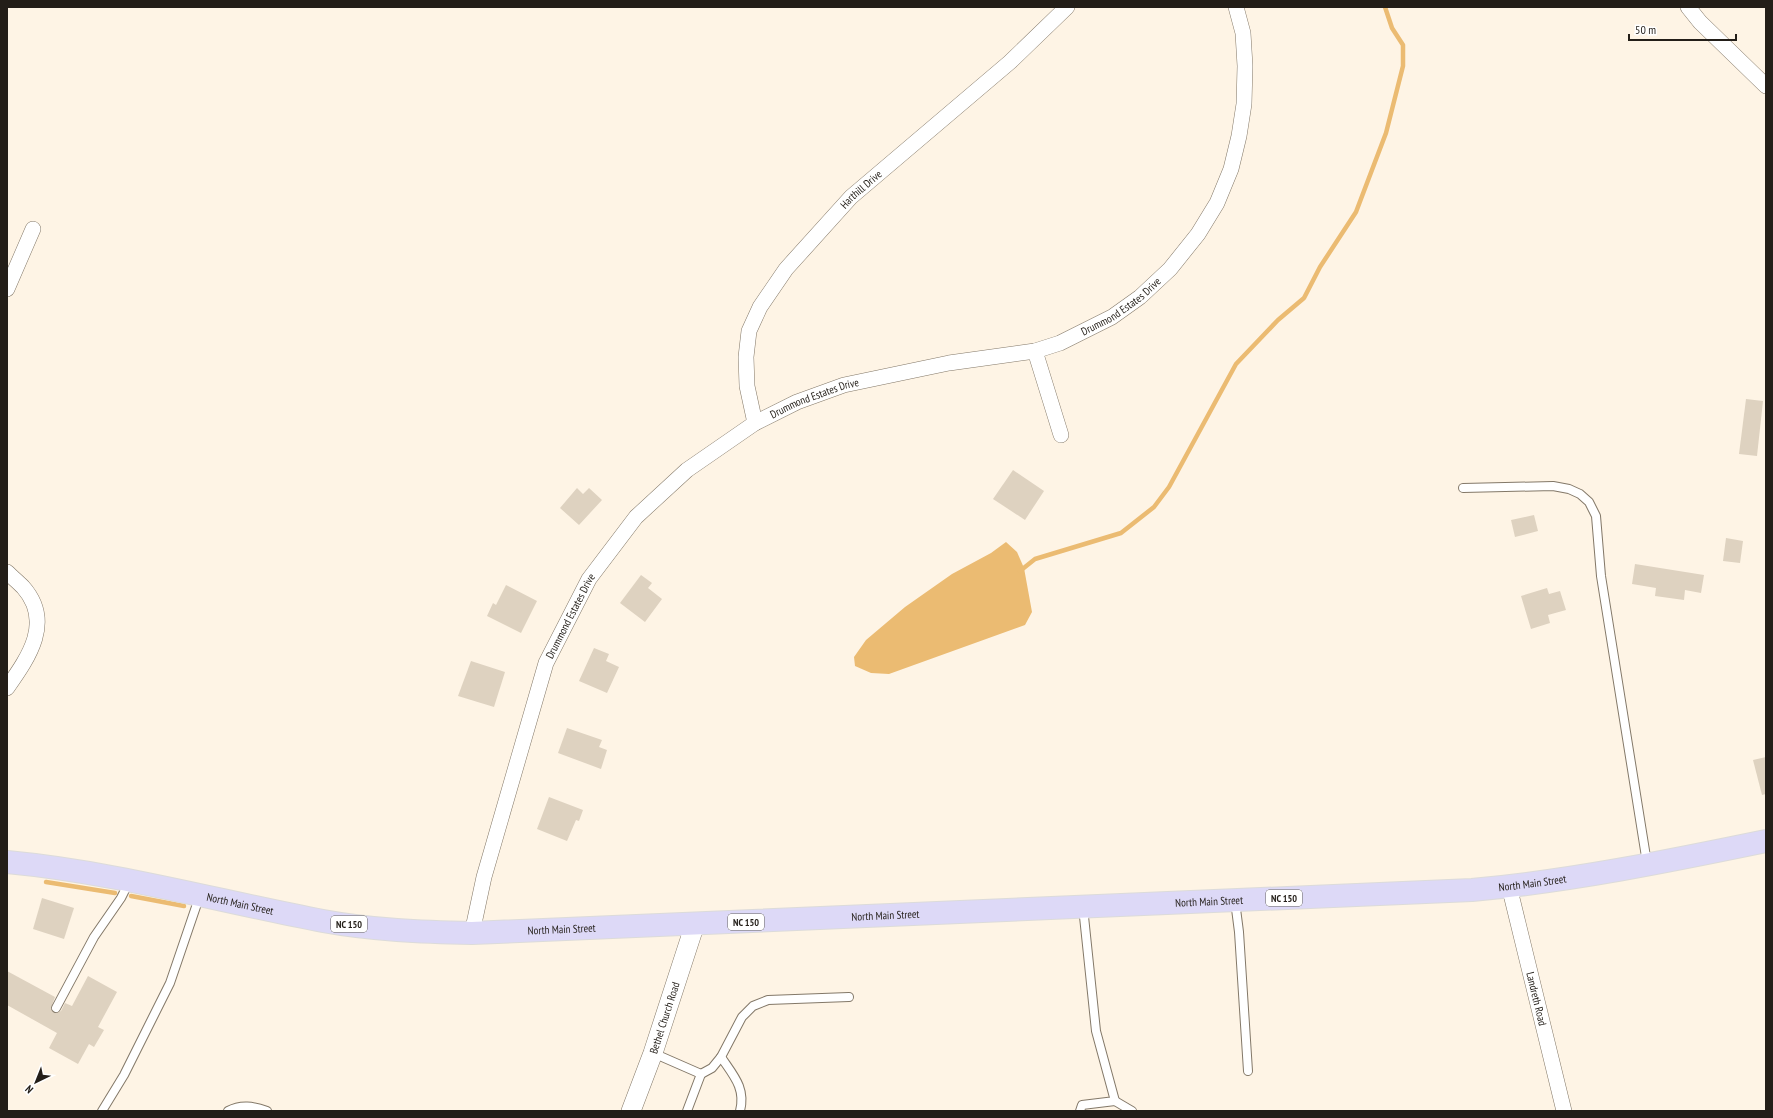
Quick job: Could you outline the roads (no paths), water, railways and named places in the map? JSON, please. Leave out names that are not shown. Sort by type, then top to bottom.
[{"type":"main road","name":"North Main Street","points":[[7,862],[88,873],[200,894],[324,921],[386,929],[472,933],[1432,892],[1509,886],[1766,841]]},
{"type":"street","name":"Harthill Drive","points":[[755,423],[747,386],[746,357],[750,331],[760,306],[786,269],[851,197],[1010,62],[1067,7]]},
{"type":"street","name":"Drummond Estates Drive","points":[[472,933],[484,877],[546,664],[589,579],[636,517],[687,470],[755,423],[797,402],[844,384],[949,363],[1035,351],[1060,343],[1087,331],[1112,317],[1140,297],[1170,268],[1198,234],[1217,203],[1231,169],[1240,136],[1244,104],[1245,66],[1243,33],[1236,7]]},
{"type":"street","points":[[1688,7],[1700,22],[1766,86]]},
{"type":"street","points":[[7,289],[34,228]]},
{"type":"street","points":[[1035,351],[1061,435]]},
{"type":"street","points":[[7,572],[23,587],[32,600],[36,614],[37,636],[27,659],[7,688]]},
{"type":"street","name":"Landreth Road","points":[[1509,886],[1564,1111]]},
{"type":"street","name":"Bethel Church Road","points":[[630,1111],[653,1053],[695,924]]},
{"type":"lane","points":[[1463,488],[1552,486],[1569,489],[1580,494],[1589,502],[1596,516],[1601,576],[1647,863]]},
{"type":"lane","points":[[56,1008],[94,937],[122,898],[130,881]]},
{"type":"lane","points":[[102,1111],[119,1085],[170,983],[171,975],[200,894]]},
{"type":"lane","points":[[1235,900],[1239,932],[1248,1071]]},
{"type":"lane","points":[[1083,906],[1096,1031],[1115,1101]]},
{"type":"lane","points":[[687,1111],[701,1074],[712,1068],[721,1057],[742,1017],[753,1006],[768,1000],[848,997]]},
{"type":"lane","points":[[653,1053],[701,1074]]},
{"type":"lane","points":[[721,1057],[740,1084],[742,1104],[740,1111]]},
{"type":"lane","points":[[1080,1111],[1082,1105],[1115,1101],[1132,1111]]},
{"type":"lane","points":[[228,1111],[236,1107],[254,1107],[267,1111]]},
{"type":"waterway","points":[[1020,571],[1035,559],[1121,533],[1154,507],[1169,487],[1236,364],[1278,320],[1304,298],[1320,267],[1356,212],[1386,133],[1403,66],[1403,45],[1392,28],[1385,7]]},
{"type":"waterway","points":[[46,882],[115,893]]},
{"type":"waterway","points":[[131,896],[184,906]]}]
